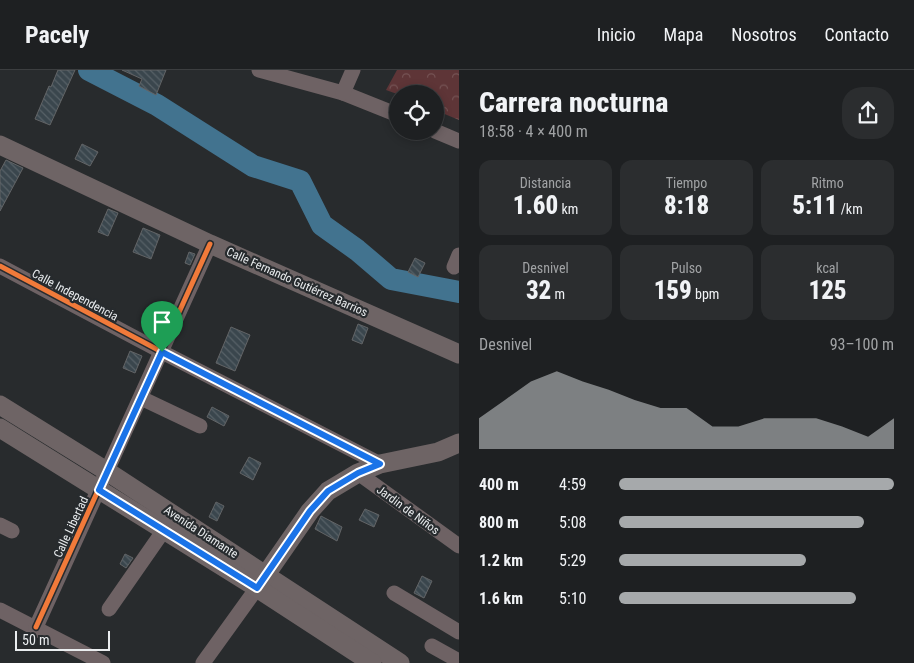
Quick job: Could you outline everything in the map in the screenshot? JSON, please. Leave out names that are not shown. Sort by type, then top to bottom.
[{"type":"main road","name":"Calle Fernando Gutiérrez Barrios","points":[[0,145],[210,244],[459,354]]},
{"type":"main road","name":"Avenida Diamante","points":[[0,405],[108,472],[372,663]]},
{"type":"main road","name":"Avenida Diamante","points":[[0,429],[164,530],[261,581],[400,663]]},
{"type":"main road","points":[[261,581],[310,511],[328,491],[358,473],[380,464],[438,452],[459,443]]},
{"type":"street","points":[[259,70],[343,92],[389,111]]},
{"type":"street","points":[[343,92],[353,70]]},
{"type":"street","points":[[444,135],[459,141]]},
{"type":"street","name":"Calle Libertad","points":[[36,627],[210,244]]},
{"type":"street","name":"Calle Independencia","points":[[0,266],[380,464]]},
{"type":"street","points":[[141,398],[200,426]]},
{"type":"street","name":"Jardin de Niños","points":[[358,473],[459,546]]},
{"type":"street","points":[[109,608],[164,530]]},
{"type":"street","points":[[203,663],[261,581]]},
{"type":"street","points":[[394,593],[459,632]]},
{"type":"street","points":[[0,610],[103,663]]},
{"type":"street","points":[[432,646],[459,661]]},
{"type":"green space","points":[[397,70],[459,70],[459,120],[444,114],[444,85],[389,85],[389,91],[386,90]]},
{"type":"building","points":[[58,70],[75,70],[50,125],[35,119]]},
{"type":"building","points":[[122,70],[166,70],[156,95],[139,86],[142,79]]},
{"type":"building","points":[[82,144],[98,152],[90,166],[75,159]]},
{"type":"building","points":[[6,160],[23,168],[0,211],[0,171]]},
{"type":"building","points":[[108,209],[118,213],[108,236],[98,232]]},
{"type":"building","points":[[143,228],[160,235],[151,259],[133,252]]},
{"type":"building","points":[[189,252],[195,254],[190,265],[185,263]]},
{"type":"building","points":[[415,258],[425,263],[418,277],[408,272]]},
{"type":"building","points":[[157,318],[164,322],[159,334],[151,330]]},
{"type":"building","points":[[358,324],[368,328],[362,344],[352,340]]},
{"type":"building","points":[[231,327],[250,335],[235,371],[216,363]]},
{"type":"building","points":[[130,351],[142,356],[135,373],[123,368]]},
{"type":"building","points":[[212,407],[229,416],[224,426],[207,417]]},
{"type":"building","points":[[249,457],[261,463],[253,480],[240,473]]},
{"type":"building","points":[[216,502],[224,506],[217,521],[209,517]]},
{"type":"building","points":[[365,509],[379,515],[374,527],[359,520]]},
{"type":"building","points":[[321,516],[342,527],[337,541],[315,529]]},
{"type":"building","points":[[125,554],[133,558],[126,568],[120,564]]},
{"type":"building","points":[[422,576],[432,581],[424,598],[414,593]]},
{"type":"waterway","points":[[89,70],[157,105],[253,166],[300,181],[322,225],[357,250],[391,279],[459,292]]},
{"type":"cycle path","points":[[36,627],[210,244]]},
{"type":"cycle path","points":[[0,266],[380,464]]},
{"type":"route","points":[[162,352],[380,464],[358,473],[328,491],[310,511],[257,588],[99,490],[162,352]]}]
